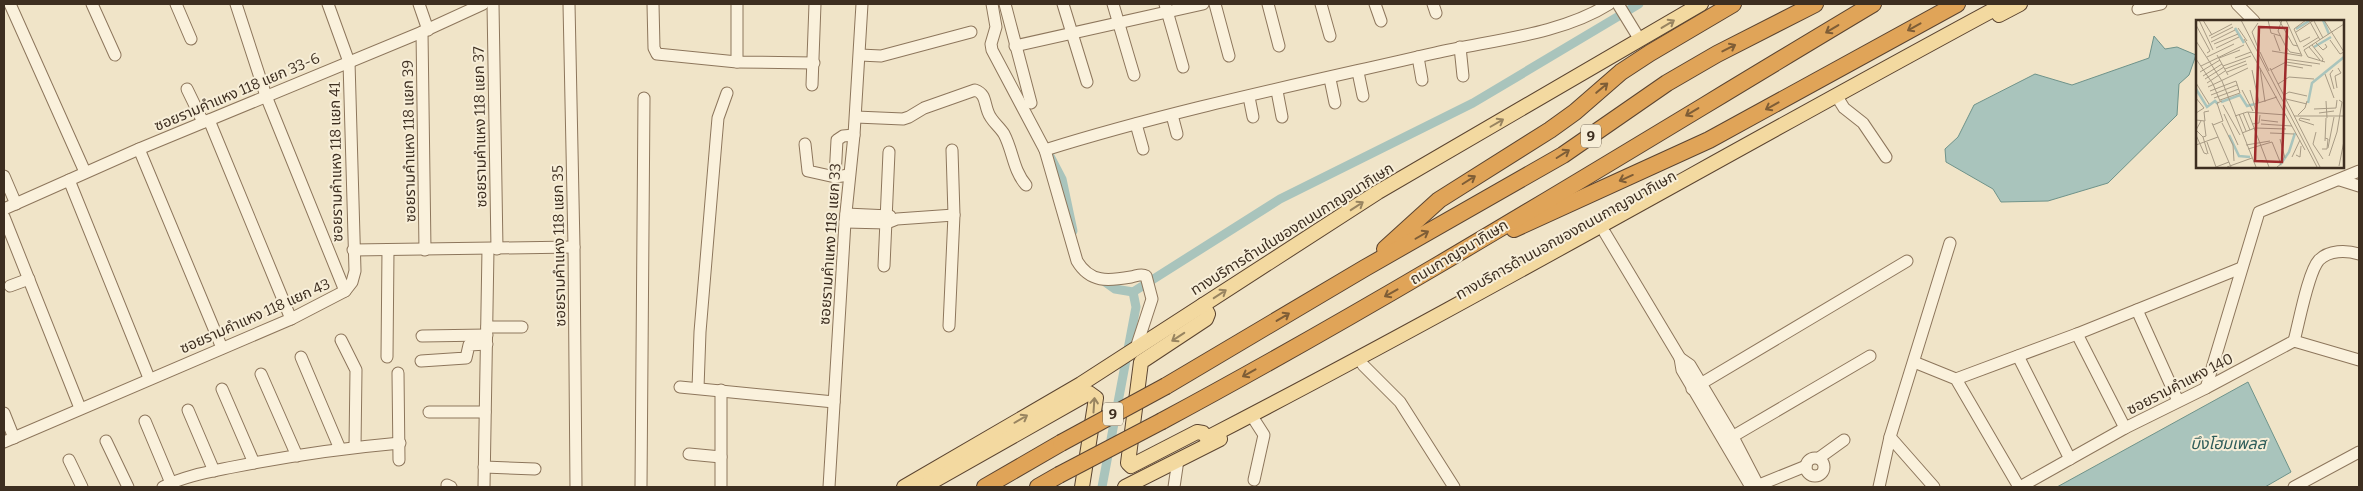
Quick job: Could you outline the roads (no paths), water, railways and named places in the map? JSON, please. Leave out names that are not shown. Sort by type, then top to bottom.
[{"type":"highway","points":[[1365,268],[1439,200],[1550,130],[1575,112],[1621,72],[1733,4]]},
{"type":"highway","name":"9","points":[[985,487],[1166,386],[1365,268],[1563,155],[1667,83],[1717,54],[1815,4]]},
{"type":"highway","name":"ถนนกาญจนาภิเษก","points":[[1038,487],[1162,421],[1434,269],[1523,213],[1873,4]]},
{"type":"highway","points":[[1434,269],[1527,223],[1709,140],[1957,4]]},
{"type":"main road","name":"ทางบริการด้านในของถนนกาญจนาภิเษก","points":[[904,487],[1082,384],[1378,192],[1640,40],[1686,8],[1701,4]]},
{"type":"main road","points":[[1112,487],[1475,296],[1824,100],[2004,4]]},
{"type":"main road","name":"ทางบริการด้านนอกของถนนกาญจนาภิเษก","points":[[1125,487],[1363,365],[1605,233],[1839,100],[2020,4]]},
{"type":"main road","points":[[1203,305],[1208,314],[1206,319],[1141,362],[1128,463],[1131,466],[1197,432],[1203,433],[1207,438]]},
{"type":"main road","points":[[923,487],[1089,393],[1096,398],[1082,487]]},
{"type":"street","points":[[10,4],[85,172]]},
{"type":"street","points":[[92,4],[116,55]]},
{"type":"street","points":[[176,4],[191,39]]},
{"type":"street","name":"ซอยรามคำแหง 118 แยก 43","points":[[9,440],[149,378],[291,319],[345,291],[266,96],[236,4]]},
{"type":"street","name":"ซอยรามคำแหง 118 แยก 41","points":[[328,4],[349,62],[355,271],[352,282],[345,291]]},
{"type":"street","name":"ซอยรามคำแหง 118 แยก 39","points":[[419,4],[425,31],[425,250]]},
{"type":"street","name":"ซอยรามคำแหง 118 แยก 33-6","points":[[4,209],[85,172],[425,31],[484,4]]},
{"type":"street","name":"ซอยรามคำแหง 118 แยก 37","points":[[484,487],[487,336],[493,249],[493,4]]},
{"type":"street","name":"ซอยรามคำแหง 118 แยก 35","points":[[569,4],[576,487]]},
{"type":"street","points":[[654,4],[654,48],[657,54],[737,62],[814,63]]},
{"type":"street","points":[[737,4],[737,62]]},
{"type":"street","points":[[812,85],[815,4]]},
{"type":"street","name":"ซอยรามคำแหง 118 แยก 33","points":[[829,487],[849,175],[856,117],[862,4]]},
{"type":"street","points":[[992,4],[996,27],[991,44],[992,50],[1045,150],[1077,261],[1086,274],[1097,279],[1143,274],[1149,285],[1152,298],[1136,348]]},
{"type":"street","points":[[1004,4],[1031,102]]},
{"type":"street","points":[[1063,4],[1087,82]]},
{"type":"street","points":[[1113,4],[1134,75]]},
{"type":"street","points":[[1015,46],[1119,22],[1166,8],[1203,4]]},
{"type":"street","points":[[1215,4],[1229,56]]},
{"type":"street","points":[[1268,4],[1279,46]]},
{"type":"street","points":[[1321,4],[1330,36]]},
{"type":"street","points":[[1376,4],[1381,21]]},
{"type":"street","points":[[1045,150],[1136,124],[1277,90],[1460,47],[1549,29],[1586,18],[1616,4],[1640,40]]},
{"type":"street","points":[[2138,9],[2161,4]]},
{"type":"street","points":[[2237,4],[2253,20]]},
{"type":"street","points":[[1166,8],[1183,67]]},
{"type":"street","points":[[860,55],[881,56],[971,32]]},
{"type":"street","points":[[1460,47],[1463,76]]},
{"type":"street","points":[[1418,57],[1422,80]]},
{"type":"street","points":[[1358,72],[1363,96]]},
{"type":"street","points":[[1330,78],[1335,103]]},
{"type":"street","points":[[187,89],[206,121],[291,319]]},
{"type":"street","points":[[856,117],[903,119],[924,108],[975,90],[985,98],[987,111],[1005,136],[1011,158],[1026,185]]},
{"type":"street","points":[[1277,90],[1282,117]]},
{"type":"street","points":[[698,388],[700,332],[718,118],[727,93]]},
{"type":"street","points":[[1249,97],[1253,117]]},
{"type":"street","points":[[640,487],[644,98]]},
{"type":"street","points":[[1839,100],[1844,108],[1863,123],[1886,157]]},
{"type":"street","points":[[1172,116],[1177,134]]},
{"type":"street","points":[[1136,124],[1143,149]]},
{"type":"street","points":[[835,177],[837,140],[843,136],[854,135]]},
{"type":"street","points":[[805,144],[808,171],[835,177],[849,175]]},
{"type":"street","points":[[139,149],[222,348]]},
{"type":"street","points":[[949,326],[954,215],[952,150]]},
{"type":"street","points":[[884,266],[890,219],[889,152]]},
{"type":"street","points":[[2206,388],[2259,212],[2359,171]]},
{"type":"street","points":[[4,176],[16,204]]},
{"type":"street","points":[[69,180],[149,378]]},
{"type":"street","points":[[2340,180],[2359,186]]},
{"type":"street","points":[[846,218],[890,219],[954,215]]},
{"type":"street","points":[[4,217],[80,408]]},
{"type":"street","points":[[1605,233],[1680,358],[1690,365],[1697,386],[1756,487],[1806,466],[1809,460],[1819,458],[1844,440]]},
{"type":"street","points":[[1879,487],[1890,437],[1950,243]]},
{"type":"street","points":[[353,250],[574,247]]},
{"type":"street","points":[[387,358],[388,250]]},
{"type":"street","points":[[2359,254],[2350,251],[2337,252],[2326,255],[2318,261],[2311,276],[2294,341],[2359,360]]},
{"type":"street","points":[[1697,386],[1907,262]]},
{"type":"street","points":[[1956,379],[2077,334],[2241,268]]},
{"type":"street","points":[[10,286],[29,279]]},
{"type":"street","points":[[2137,310],[2178,401]]},
{"type":"street","points":[[422,361],[466,358],[469,345],[487,336],[522,327]]},
{"type":"street","points":[[2077,334],[2125,428]]},
{"type":"street","points":[[422,336],[487,336]]},
{"type":"street","points":[[341,340],[356,370],[355,447]]},
{"type":"street","name":"ซอยรามคำแหง 140","points":[[2020,487],[2125,428],[2206,388],[2294,341]]},
{"type":"street","points":[[1729,439],[1870,356]]},
{"type":"street","points":[[2018,356],[2070,459]]},
{"type":"street","points":[[301,357],[340,449]]},
{"type":"street","points":[[1914,362],[1956,379],[2020,487]]},
{"type":"street","points":[[1363,365],[1400,402],[1454,487]]},
{"type":"street","points":[[398,373],[399,460]]},
{"type":"street","points":[[261,374],[297,456]]},
{"type":"street","points":[[680,387],[834,402]]},
{"type":"street","points":[[222,389],[254,463]]},
{"type":"street","points":[[721,390],[721,487]]},
{"type":"street","points":[[188,410],[214,471]]},
{"type":"street","points":[[429,412],[485,412]]},
{"type":"street","points":[[4,413],[9,440]]},
{"type":"street","points":[[144,421],[174,484],[214,471],[254,463],[340,449],[400,443]]},
{"type":"street","points":[[1254,480],[1264,435],[1255,421]]},
{"type":"street","points":[[1890,437],[1934,487]]},
{"type":"street","points":[[106,441],[128,487]]},
{"type":"street","points":[[2294,487],[2359,452]]},
{"type":"street","points":[[689,454],[721,457]]},
{"type":"street","points":[[1806,466],[1810,474],[1817,481],[1824,469],[1823,462],[1819,458]]},
{"type":"street","points":[[69,460],[82,487]]},
{"type":"street","points":[[1174,487],[1178,460]]},
{"type":"street","points":[[484,467],[535,469]]},
{"type":"water","points":[[2154,36],[2165,49],[2177,47],[2196,55],[2189,75],[2179,84],[2177,115],[2108,183],[2048,201],[2001,202],[1993,189],[1946,162],[1945,149],[1958,137],[1974,105],[2035,74],[2072,85],[2149,58]]},
{"type":"water","name":"บึงโฮมเพลส","points":[[2248,382],[2291,472],[2265,487],[2057,487]]},
{"type":"waterway","points":[[1133,292],[1280,199],[1473,103],[1639,4]]},
{"type":"waterway","points":[[1050,156],[1062,179],[1073,231]]},
{"type":"waterway","points":[[1101,279],[1115,289],[1133,292],[1136,307],[1102,487]]}]
